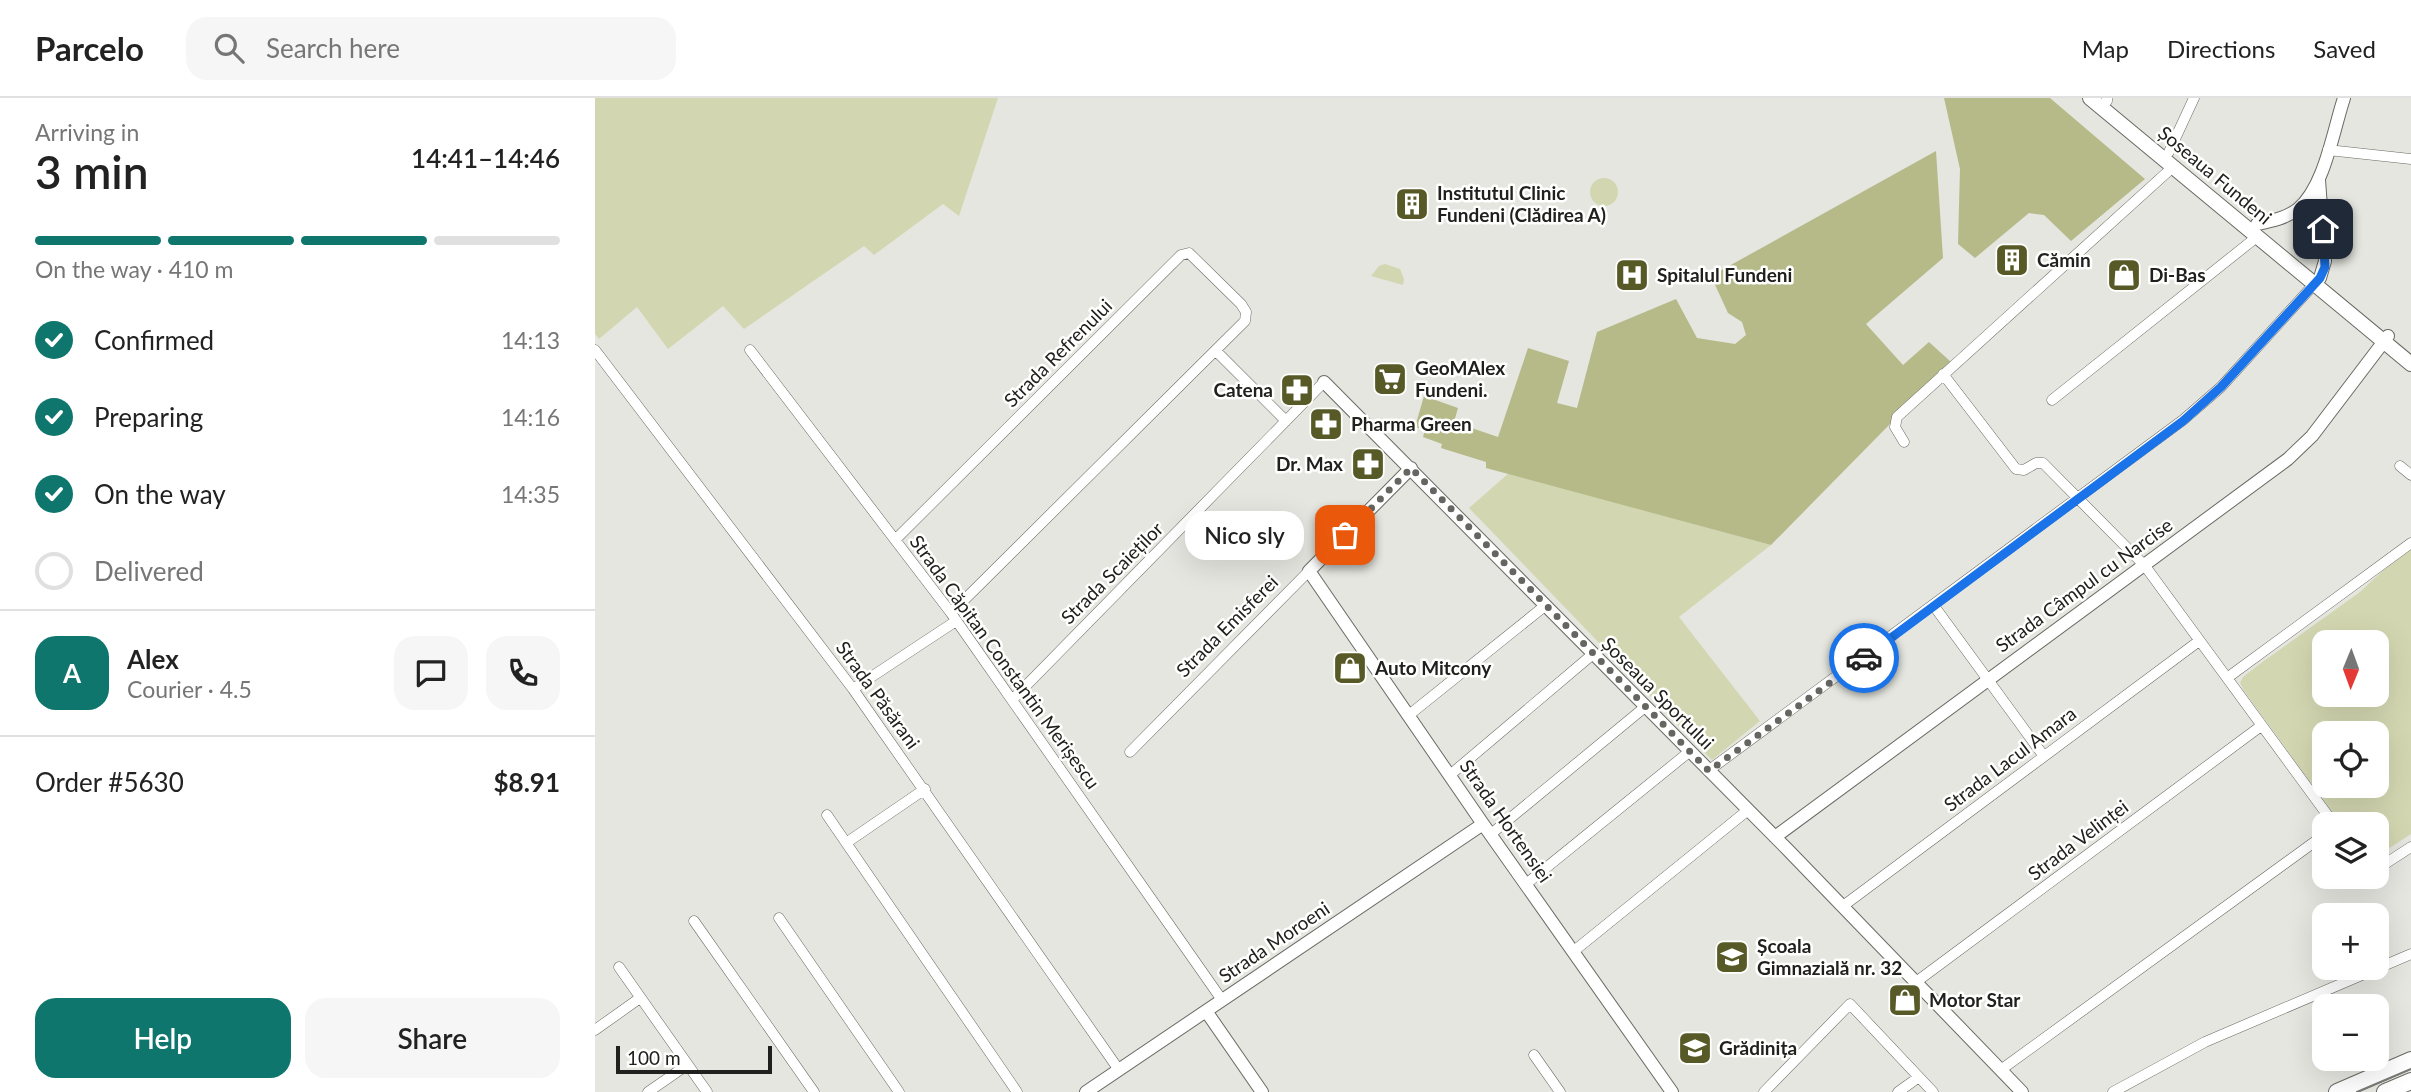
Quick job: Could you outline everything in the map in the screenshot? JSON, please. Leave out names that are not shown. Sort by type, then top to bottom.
[{"type":"main road","name":"Șoseaua Fundeni","points":[[2090,98],[2258,230]]},
{"type":"main road","name":"Șoseaua Fundeni","points":[[2106,99],[2386,339],[2411,364]]},
{"type":"main road","name":"Șoseaua Fundeni","points":[[2386,339],[2411,354]]},
{"type":"main road","points":[[2337,1092],[2411,1060]]},
{"type":"main road","points":[[2385,1092],[2411,1081]]},
{"type":"street","points":[[2169,152],[2194,98]]},
{"type":"street","points":[[2052,400],[2258,230],[2298,209],[2319,179],[2344,98]]},
{"type":"street","points":[[2328,150],[2409,161]]},
{"type":"street","points":[[1903,442],[1895,427],[1897,417],[2174,166]]},
{"type":"street","points":[[1709,771],[2202,405],[2257,349],[2317,281],[2325,261],[2319,179]]},
{"type":"street","name":"Strada Refrenului","points":[[895,540],[1181,255],[1189,253],[1246,312],[1245,321],[1216,351]]},
{"type":"street","name":"Strada Câmpul cu Narcise","points":[[1775,837],[2299,450],[2386,339]]},
{"type":"street","name":"Strada Păsărani","points":[[595,350],[853,689],[1119,1070]]},
{"type":"street","name":"Strada Căpitan Constantin Merișescu","points":[[750,350],[954,617],[1222,1000]]},
{"type":"street","points":[[853,689],[954,617],[1216,351],[1286,421]]},
{"type":"street","points":[[1943,374],[2017,469],[2024,470],[2039,462],[2145,566],[2325,812]]},
{"type":"street","name":"Strada Scaieților","points":[[1013,699],[1324,382]]},
{"type":"street","name":"Șoseaua Sportului","points":[[1324,382],[1843,906],[2022,1092]]},
{"type":"street","points":[[2400,466],[2411,475]]},
{"type":"street","name":"Strada Emisferei","points":[[1130,752],[1411,468]]},
{"type":"street","points":[[2227,678],[2411,543]]},
{"type":"street","name":"Strada Hortensiei","points":[[1309,571],[1672,1092]]},
{"type":"street","points":[[1409,715],[1546,606]]},
{"type":"street","points":[[1934,606],[2043,755]]},
{"type":"street","name":"Strada Lacul Amara","points":[[1843,906],[2199,641]]},
{"type":"street","points":[[1450,775],[1593,654]]},
{"type":"street","points":[[1487,829],[1645,706]]},
{"type":"street","name":"Strada Velinței","points":[[1916,982],[2261,726]]},
{"type":"street","points":[[1526,884],[1689,752]]},
{"type":"street","points":[[846,843],[925,789]]},
{"type":"street","points":[[1574,951],[1748,810]]},
{"type":"street","points":[[827,815],[1017,1092]]},
{"type":"street","name":"Strada Moroeni","points":[[1086,1092],[1222,1000],[1487,829]]},
{"type":"street","points":[[2002,1069],[2312,844]]},
{"type":"street","points":[[2389,861],[2411,847]]},
{"type":"street","points":[[779,918],[899,1092]]},
{"type":"street","points":[[694,921],[814,1092]]},
{"type":"street","points":[[2113,1092],[2205,1042],[2411,954]]},
{"type":"street","points":[[619,967],[706,1092]]},
{"type":"street","points":[[595,1030],[640,998]]},
{"type":"street","points":[[1764,1092],[1850,1004],[1933,1092]]},
{"type":"street","points":[[1206,1011],[1262,1092]]},
{"type":"street","points":[[1534,1055],[1560,1092]]},
{"type":"street","points":[[649,1092],[687,1065]]},
{"type":"street","points":[[1898,1092],[1919,1077]]},
{"type":"green space","points":[[595,98],[998,98],[959,216],[943,204],[874,255],[864,246],[744,329],[723,306],[668,349],[637,307],[599,339],[595,334]]},
{"type":"green space","points":[[1944,98],[2050,98],[2145,179],[2071,241],[2044,215],[2029,213],[1975,258],[1958,244],[1960,169]]},
{"type":"green space","points":[[1936,151],[1943,258],[1866,324],[1903,365],[1929,342],[1951,362],[1771,545],[1486,468],[1486,462],[1441,448],[1442,444],[1423,437],[1425,430],[1415,427],[1424,396],[1458,408],[1454,422],[1498,437],[1528,348],[1569,361],[1557,403],[1577,408],[1597,332],[1676,299],[1697,338],[1735,344],[1746,335],[1742,322],[1728,313],[1711,276]]},
{"type":"green space","points":[[1604,178],[1614,182],[1618,192],[1614,202],[1604,206],[1594,202],[1590,192],[1594,182]]},
{"type":"green space","points":[[1385,264],[1400,269],[1403,285],[1371,276],[1379,266]]},
{"type":"green space","points":[[1509,473],[1771,545],[1679,617],[1760,721],[1712,760],[1469,508]]},
{"type":"green space","points":[[2411,548],[2411,834],[2389,848],[2389,812],[2332,812],[2322,798],[2389,798],[2389,721],[2312,721],[2312,784],[2240,683],[2243,677],[2261,663],[2360,592]]},
{"type":"tram line","points":[[2357,1092],[2411,1069]]},
{"type":"way so far","points":[[1345,535],[1411,468],[1709,771],[1864,658]]},
{"type":"place","name":"Institutul Clinic Fundeni (Clădirea A)","points":[[1412,204]]},
{"type":"place","name":"Cămin","points":[[2012,260]]},
{"type":"place","name":"Spitalul Fundeni","points":[[1632,275]]},
{"type":"place","name":"Di-Bas","points":[[2124,275]]},
{"type":"place","name":"GeoMAlex Fundeni.","points":[[1390,379]]},
{"type":"place","name":"Catena","points":[[1297,390]]},
{"type":"place","name":"Pharma Green","points":[[1326,424]]},
{"type":"place","name":"Dr. Max","points":[[1368,464]]},
{"type":"place","name":"Nico sly","points":[[1345,535]]},
{"type":"place","name":"Auto Mitcony","points":[[1350,668]]},
{"type":"place","name":"Școala Gimnazială nr. 32","points":[[1732,957]]},
{"type":"place","name":"Motor Star","points":[[1905,1000]]},
{"type":"place","name":"Grădinița","points":[[1695,1048]]},
{"type":"route","points":[[1864,658],[2202,405],[2257,349],[2320,278],[2325,267],[2323,229]]}]
